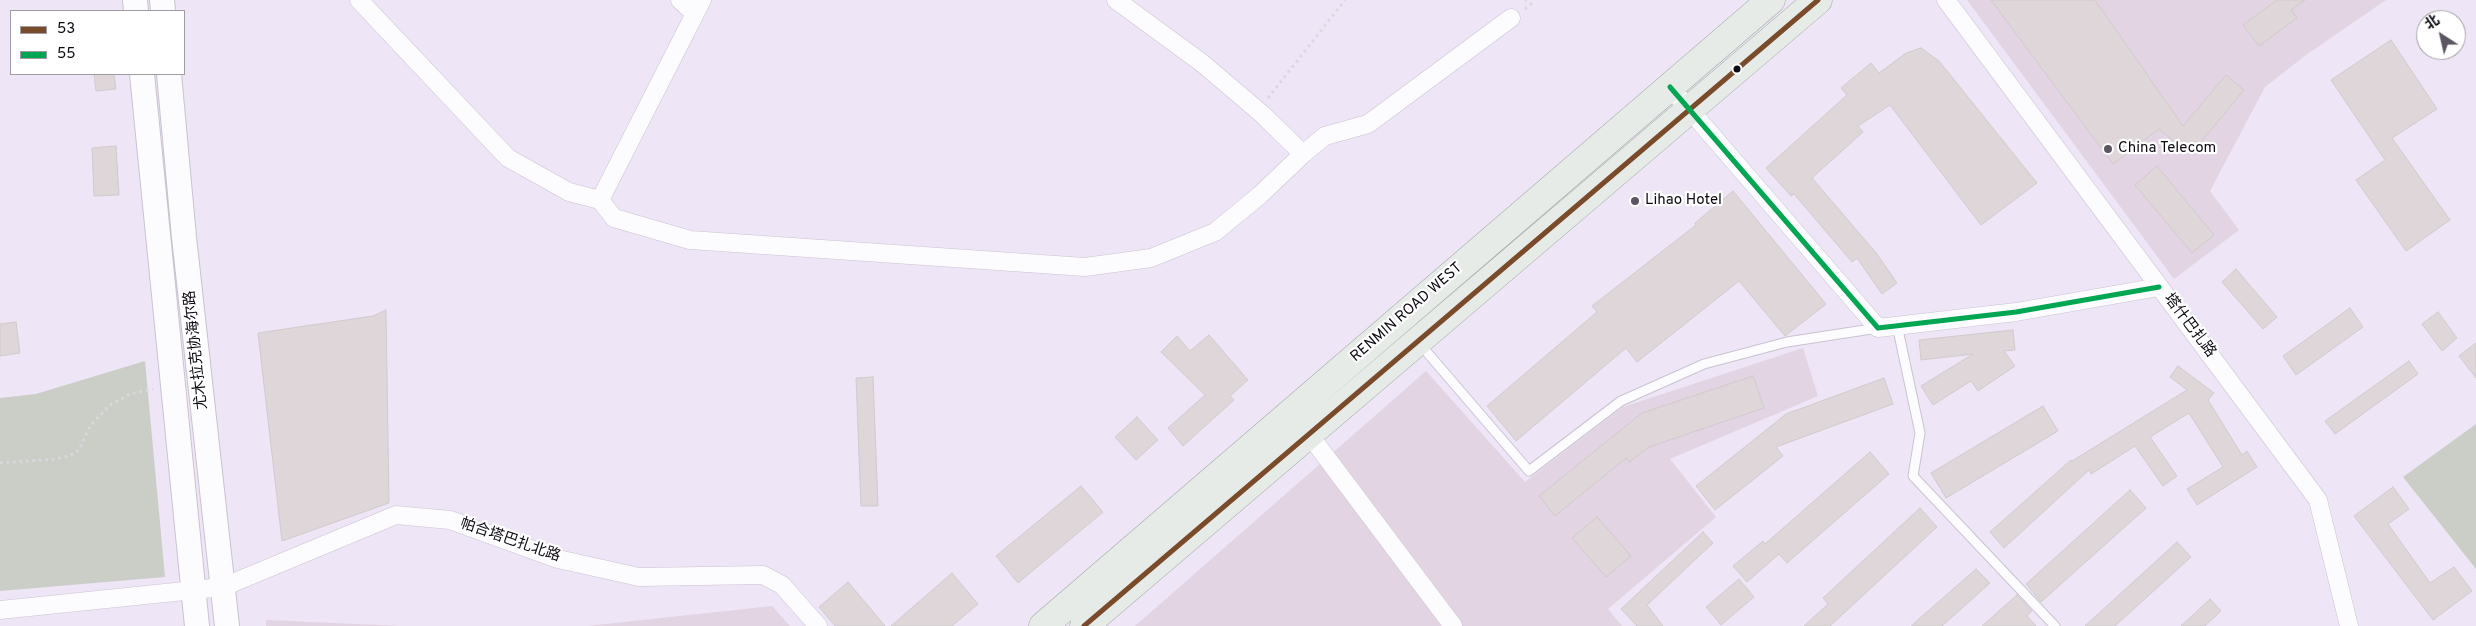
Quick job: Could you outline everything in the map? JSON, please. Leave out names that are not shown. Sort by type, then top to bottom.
[{"type":"main road","name":"RENMIN ROAD WEST","points":[[1043,626],[1771,0]]},
{"type":"main road","name":"RENMIN ROAD WEST","points":[[1084,626],[1818,0]]},
{"type":"main road","name":"尤木拉克协海尔路","points":[[142,75],[197,626]]},
{"type":"main road","name":"尤木拉克协海尔路","points":[[169,75],[185,247],[227,626]]},
{"type":"street","points":[[359,0],[508,158],[568,192],[600,200],[614,218],[690,240],[1085,267],[1151,258],[1215,232],[1260,195],[1325,136],[1368,124],[1512,18]]},
{"type":"street","points":[[600,200],[699,7],[680,0]]},
{"type":"street","points":[[1116,0],[1202,63],[1258,110],[1303,154]]},
{"type":"street","name":"塔什巴扎路","points":[[1946,0],[2318,500],[2349,626]]},
{"type":"street","points":[[1670,87],[1878,328],[2016,312],[2159,286]]},
{"type":"street","points":[[1308,433],[1453,626]]},
{"type":"street","name":"帕合塔巴扎北路","points":[[0,610],[223,587],[396,515],[450,520],[558,559],[639,577],[763,575],[782,585],[818,626]]},
{"type":"lane","points":[[1897,326],[1920,433],[1913,476],[2055,626]]},
{"type":"lane","points":[[1417,341],[1529,470],[1621,401],[1704,364],[1788,342],[1878,328]]},
{"type":"path","points":[[1258,110],[1345,0]]},
{"type":"path","points":[[0,463],[57,459],[72,455],[79,450],[90,426],[110,405],[130,394],[174,385]]},
{"type":"shaded area","points":[[1967,0],[2386,0],[2306,55],[2265,87],[2210,191],[2239,230],[2174,279]]},
{"type":"shaded area","points":[[1803,348],[1818,396],[1670,459],[1716,517],[1608,609],[1622,626],[1135,626],[1426,371],[1525,482],[1623,407]]},
{"type":"shaded area","points":[[145,361],[165,577],[0,591],[0,398],[36,394]]},
{"type":"shaded area","points":[[2476,424],[2476,569],[2403,477]]},
{"type":"shaded area","points":[[772,606],[790,626],[587,626]]},
{"type":"shaded area","points":[[266,620],[402,626],[266,626]]},
{"type":"building","points":[[1991,0],[2095,0],[2183,126],[2226,75],[2244,90],[2190,155],[2159,129],[2113,164]]},
{"type":"building","points":[[2277,0],[2305,0],[2291,10],[2297,18],[2259,46],[2243,25]]},
{"type":"building","points":[[2391,40],[2437,109],[2392,138],[2450,220],[2406,251],[2356,180],[2385,160],[2331,80]]},
{"type":"building","points":[[1921,48],[1939,61],[2037,183],[1981,225],[1890,105],[1858,126],[1863,132],[1812,178],[1877,254],[1897,283],[1882,294],[1857,258],[1852,262],[1794,194],[1791,196],[1766,168],[1847,95],[1841,88],[1871,63],[1879,73],[1906,53]]},
{"type":"building","points":[[94,75],[114,75],[116,89],[96,91]]},
{"type":"building","points":[[116,146],[119,195],[94,196],[92,148]]},
{"type":"building","points":[[2157,166],[2214,235],[2192,253],[2135,185]]},
{"type":"building","points":[[1733,191],[1826,304],[1785,336],[1739,281],[1637,362],[1626,348],[1516,441],[1487,406],[1597,312],[1592,306],[1696,225],[1695,223]]},
{"type":"building","points":[[2236,269],[2277,317],[2263,329],[2222,282]]},
{"type":"building","points":[[2350,308],[2363,327],[2296,375],[2283,356]]},
{"type":"building","points":[[386,310],[389,503],[282,541],[258,333],[373,316]]},
{"type":"building","points":[[2438,312],[2457,338],[2442,351],[2422,324]]},
{"type":"building","points":[[16,322],[20,353],[0,356],[0,324]]},
{"type":"building","points":[[2013,330],[2015,350],[2004,351],[2015,366],[1978,391],[1971,381],[1933,405],[1921,386],[1973,354],[1921,360],[1919,340]]},
{"type":"building","points":[[1209,335],[1248,380],[1230,396],[1234,400],[1183,446],[1168,428],[1205,395],[1161,352],[1177,336],[1190,351]]},
{"type":"building","points":[[2476,343],[2476,378],[2459,356]]},
{"type":"building","points":[[2409,361],[2418,374],[2335,434],[2325,421]]},
{"type":"building","points":[[2178,366],[2214,393],[2208,400],[2242,455],[2247,451],[2257,467],[2197,505],[2187,489],[2223,467],[2189,413],[2150,437],[2177,476],[2163,486],[2135,446],[2091,474],[2089,470],[2004,548],[1990,532],[2071,460],[2187,390],[2170,377]]},
{"type":"building","points":[[1753,376],[1764,408],[1649,447],[1629,462],[1626,458],[1555,516],[1539,496],[1642,413]]},
{"type":"building","points":[[873,377],[878,506],[861,506],[856,378]]},
{"type":"building","points":[[1884,378],[1893,404],[1776,447],[1783,456],[1715,510],[1696,486],[1786,414]]},
{"type":"building","points":[[2043,406],[2058,431],[1946,498],[1931,473]]},
{"type":"building","points":[[1137,417],[1158,440],[1136,460],[1115,437]]},
{"type":"building","points":[[1870,452],[1889,474],[1787,563],[1779,554],[1747,582],[1733,566],[1763,541],[1765,544]]},
{"type":"building","points":[[1081,486],[1103,512],[1018,583],[996,556]]},
{"type":"building","points":[[2393,487],[2409,509],[2388,524],[2430,583],[2454,567],[2472,591],[2433,620],[2354,516]]},
{"type":"building","points":[[2130,490],[2146,508],[2041,602],[2026,584]]},
{"type":"building","points":[[1920,508],[1937,527],[1830,626],[1804,626],[1828,604],[1823,598]]},
{"type":"building","points":[[1597,517],[1631,556],[1606,577],[1572,538]]},
{"type":"building","points":[[1703,532],[1713,543],[1647,605],[1663,626],[1637,626],[1621,609]]},
{"type":"building","points":[[2177,542],[2191,557],[2115,626],[2085,626]]},
{"type":"building","points":[[1976,569],[1990,583],[1942,626],[1911,626]]},
{"type":"building","points":[[952,573],[978,604],[952,626],[891,626]]},
{"type":"building","points":[[1739,579],[1754,597],[1721,625],[1706,607]]},
{"type":"building","points":[[848,582],[885,626],[835,626],[819,607]]},
{"type":"building","points":[[2017,595],[2032,611],[2027,616],[2036,626],[1982,626]]},
{"type":"building","points":[[2210,599],[2221,611],[2205,626],[2181,626]]},
{"type":"transit line","name":"53","points":[[1084,626],[1818,0]]},
{"type":"transit line","name":"55","points":[[1670,87],[1878,328],[2016,312],[2159,287]]},
{"type":"place","name":"China Telecom","points":[[2108,149]]},
{"type":"place","name":"Lihao Hotel","points":[[1635,201]]}]
